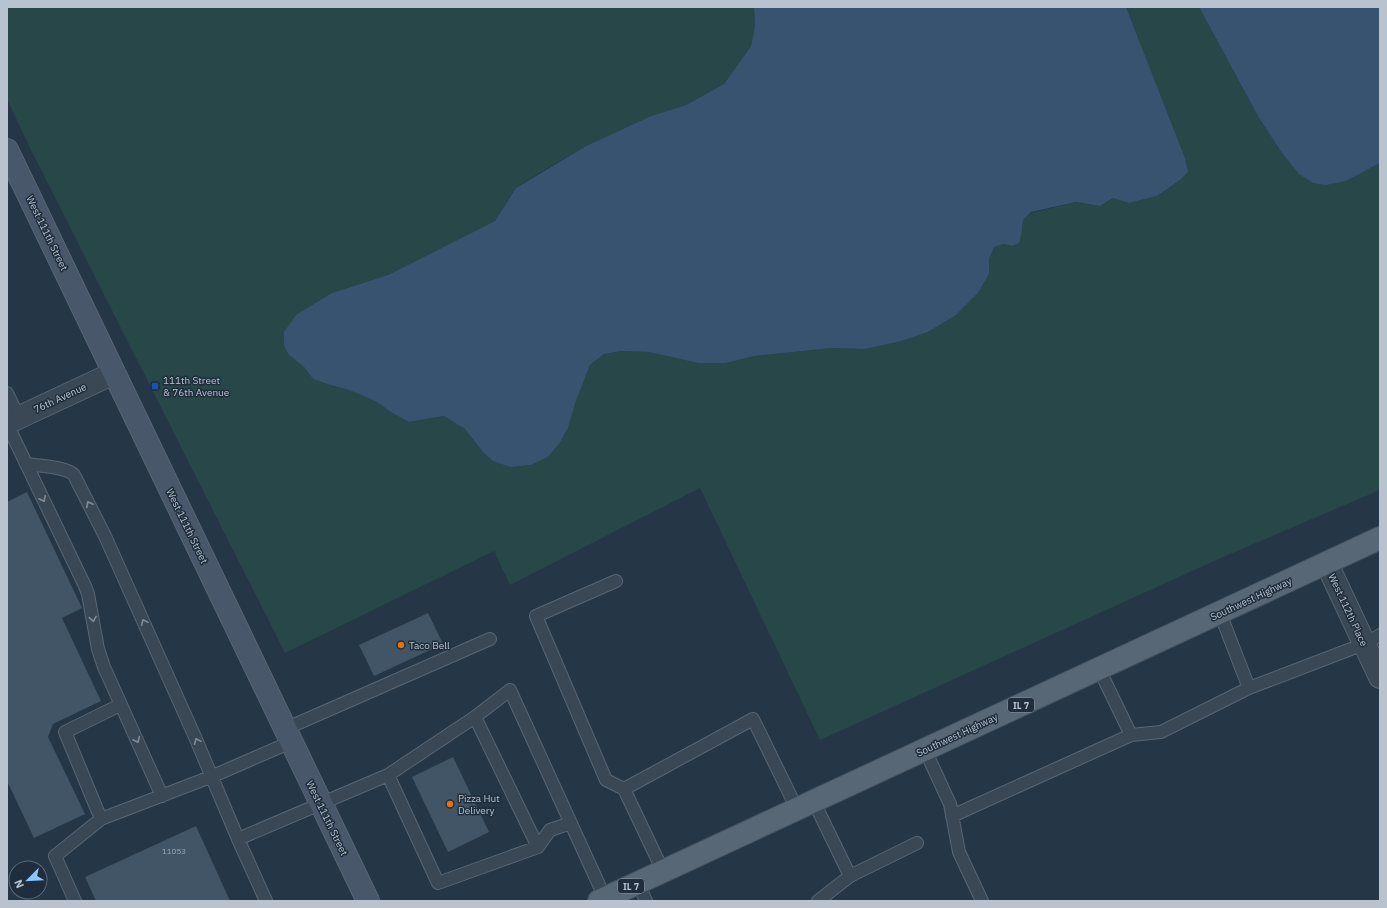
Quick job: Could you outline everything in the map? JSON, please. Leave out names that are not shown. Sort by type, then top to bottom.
[{"type":"main road","name":"West 111th Street","points":[[7,150],[368,901]]},
{"type":"main road","name":"Southwest Highway","points":[[602,900],[642,892],[663,872],[1380,538]]},
{"type":"street","name":"76th Avenue","points":[[11,422],[114,373]]},
{"type":"street","name":"West 112th Place","points":[[1327,564],[1372,639],[1380,677]]},
{"type":"lane","points":[[7,393],[11,422],[26,464],[88,594],[100,655],[120,705],[162,796]]},
{"type":"lane","points":[[26,464],[64,469],[74,475],[105,536],[213,776],[238,839],[266,901]]},
{"type":"lane","points":[[616,581],[536,616],[606,780],[624,789],[663,872]]},
{"type":"lane","points":[[1220,613],[1249,688]]},
{"type":"lane","points":[[75,901],[55,856],[101,819],[213,776],[288,736],[490,639]]},
{"type":"lane","points":[[952,816],[1131,735],[1161,732],[1249,688],[1372,639]]},
{"type":"lane","points":[[1099,669],[1131,735]]},
{"type":"lane","points":[[238,839],[388,775],[476,717],[510,690],[571,823],[602,900]]},
{"type":"lane","points":[[101,819],[65,732],[120,705]]},
{"type":"lane","points":[[476,717],[538,847]]},
{"type":"lane","points":[[624,789],[753,719],[805,806],[850,876]]},
{"type":"lane","points":[[925,750],[950,804],[959,852],[982,901]]},
{"type":"lane","points":[[388,775],[438,884],[538,847],[550,830],[571,823]]},
{"type":"lane","points":[[818,901],[850,876],[918,843]]},
{"type":"green space","points":[[7,7],[754,7],[755,26],[751,46],[724,84],[686,105],[651,116],[586,146],[531,178],[516,188],[495,221],[388,275],[332,293],[289,355],[304,367],[313,379],[349,390],[375,401],[409,422],[444,416],[465,429],[483,452],[511,467],[531,465],[548,457],[559,444],[568,428],[576,401],[590,365],[604,354],[621,351],[649,352],[698,363],[726,363],[754,356],[831,348],[865,349],[928,332],[956,315],[978,293],[989,274],[989,259],[994,247],[1004,244],[1012,246],[1022,232],[1023,220],[1031,213],[1076,202],[1100,206],[1113,198],[1129,203],[1157,196],[1180,180],[1185,158],[1126,7],[1199,7],[1259,118],[1282,153],[1346,181],[1380,163],[1380,490],[1214,561],[820,740],[700,488],[510,585],[494,551],[285,653],[30,148],[7,99]]},
{"type":"water","points":[[754,7],[1126,7],[1185,158],[1188,172],[1180,180],[1157,196],[1129,203],[1113,198],[1100,206],[1076,202],[1031,212],[1023,220],[1019,243],[1012,246],[1004,244],[994,247],[989,259],[989,274],[978,293],[956,315],[928,332],[901,341],[865,349],[831,348],[754,356],[726,363],[698,363],[649,352],[621,351],[604,354],[590,365],[576,401],[568,428],[559,444],[548,457],[531,465],[511,467],[493,461],[483,452],[465,429],[444,416],[409,422],[375,401],[349,390],[313,379],[304,367],[289,355],[284,346],[284,332],[296,315],[332,293],[388,275],[495,221],[516,188],[586,146],[651,116],[686,105],[724,84],[751,46],[755,26]]},
{"type":"water","points":[[1199,7],[1380,7],[1380,163],[1346,181],[1326,185],[1313,183],[1299,174],[1282,153],[1259,118]]},
{"type":"building","points":[[27,492],[82,608],[62,618],[101,701],[53,724],[48,737],[85,814],[34,838],[7,781],[7,502]]},
{"type":"building","name":"Taco Bell","points":[[428,613],[443,644],[374,676],[359,645]]},
{"type":"building","name":"Pizza Hut Delivery","points":[[453,757],[489,832],[448,852],[412,777]]},
{"type":"building","points":[[196,826],[230,901],[96,901],[85,877]]},
{"type":"place","name":"111th Street & 76th Avenue","points":[[155,386]]},
{"type":"place","name":"Taco Bell","points":[[401,645]]},
{"type":"place","name":"Pizza Hut Delivery","points":[[450,804]]}]
